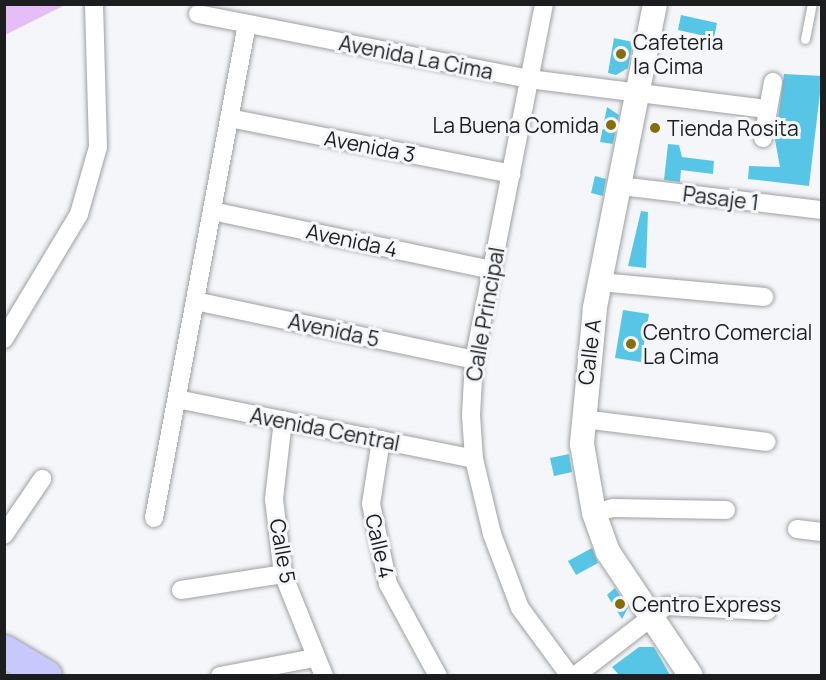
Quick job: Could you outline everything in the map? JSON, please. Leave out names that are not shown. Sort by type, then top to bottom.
[{"type":"highway","points":[[4,651],[46,675]]},
{"type":"street","points":[[4,339],[79,214],[98,147],[94,4]]},
{"type":"street","name":"Calle Principal","points":[[544,4],[474,360],[474,459],[492,534],[520,608],[570,675]]},
{"type":"street","name":"Calle A","points":[[654,4],[600,282],[583,419],[594,513],[608,552],[647,617],[691,675]]},
{"type":"street","name":"Avenida La Cima","points":[[198,14],[529,79],[768,110]]},
{"type":"street","points":[[154,518],[247,24]]},
{"type":"street","points":[[763,138],[773,82]]},
{"type":"street","name":"Avenida 3","points":[[229,118],[510,174]]},
{"type":"street","name":"Pasaje 1","points":[[620,186],[822,210]]},
{"type":"street","name":"Avenida 4","points":[[212,211],[492,270]]},
{"type":"street","points":[[600,282],[764,297]]},
{"type":"street","name":"Avenida 5","points":[[195,301],[474,360]]},
{"type":"street","name":"Avenida Central","points":[[177,399],[474,459]]},
{"type":"street","points":[[583,419],[767,442]]},
{"type":"street","name":"Calle 5","points":[[283,420],[274,499],[283,574],[314,658],[324,675]]},
{"type":"street","name":"Calle 4","points":[[381,440],[371,504],[388,584],[438,675]]},
{"type":"street","points":[[4,535],[42,479]]},
{"type":"street","points":[[594,513],[726,510]]},
{"type":"street","points":[[797,529],[822,532]]},
{"type":"street","points":[[181,590],[283,574]]},
{"type":"street","points":[[575,675],[647,617],[666,606],[768,611]]},
{"type":"street","points":[[220,675],[314,658]]},
{"type":"lane","points":[[805,39],[812,4]]},
{"type":"shaded area","points":[[5,4],[65,4],[65,5],[5,35]]},
{"type":"building","points":[[681,15],[717,23],[714,38],[678,30]]},
{"type":"building","name":"Cafeteria la Cima","points":[[614,38],[633,42],[628,68],[616,75],[608,73]]},
{"type":"building","points":[[784,74],[822,76],[809,186],[748,179],[749,166],[780,167],[775,140]]},
{"type":"building","name":"La Buena Comida","points":[[607,107],[619,115],[613,144],[600,142]]},
{"type":"building","points":[[668,144],[679,145],[682,157],[714,161],[713,174],[681,170],[680,182],[664,180]]},
{"type":"building","points":[[595,176],[606,179],[603,196],[591,193]]},
{"type":"building","points":[[641,211],[648,212],[646,268],[628,266]]},
{"type":"building","points":[[623,310],[649,314],[641,362],[615,358]]},
{"type":"building","points":[[569,454],[572,472],[554,476],[550,458]]},
{"type":"building","points":[[592,548],[598,563],[576,575],[568,561]]},
{"type":"building","name":"Centro Express","points":[[615,588],[628,608],[622,619],[607,595]]},
{"type":"building","points":[[639,647],[654,647],[670,675],[619,675],[612,667]]},
{"type":"place","name":"Cafeteria la Cima","points":[[621,54]]},
{"type":"place","name":"La Buena Comida","points":[[611,125]]},
{"type":"place","name":"Tienda Rosita","points":[[655,128]]},
{"type":"place","name":"Centro Comercial La Cima","points":[[631,344]]},
{"type":"place","name":"Centro Express","points":[[620,604]]}]
